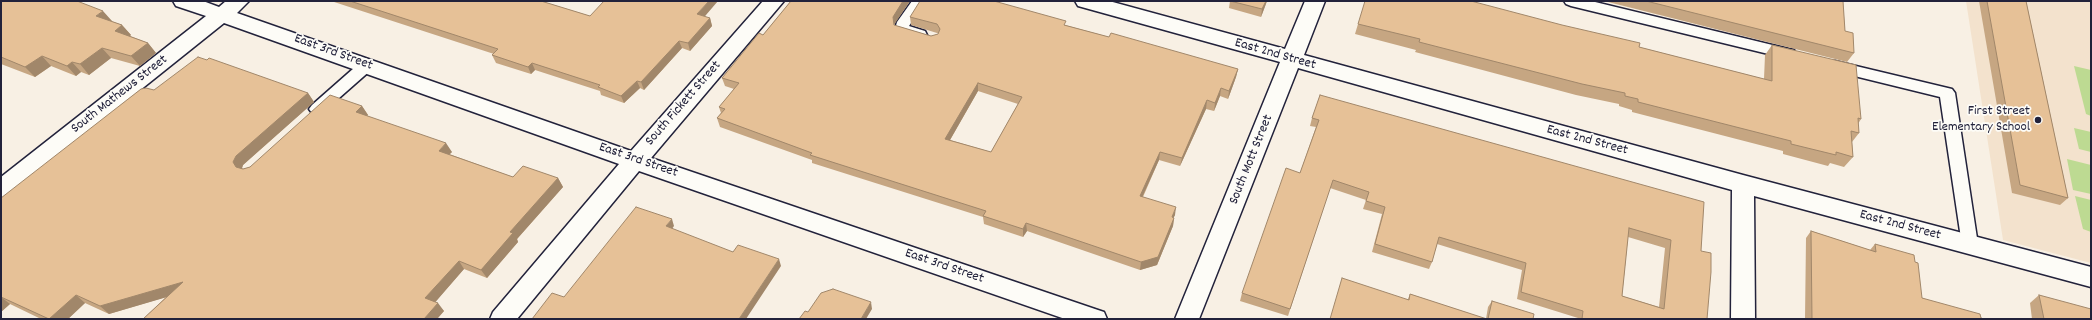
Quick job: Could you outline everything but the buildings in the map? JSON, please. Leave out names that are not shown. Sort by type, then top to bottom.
[{"type":"street","name":"East 3rd Street","points":[[183,1],[231,8],[366,65],[635,160],[1095,319]]},
{"type":"street","name":"South Fickett Street","points":[[506,318],[635,160],[774,1]]},
{"type":"street","name":"East 2nd Street","points":[[1085,1],[1743,184],[2091,277]]},
{"type":"street","name":"South Mott Street","points":[[1187,319],[1293,60],[1315,1]]},
{"type":"street","name":"South Mathews Street","points":[[1,189],[231,8]]},
{"type":"street","points":[[1743,184],[1743,319]]},
{"type":"lane","points":[[919,1],[902,26],[902,29],[932,38]]},
{"type":"lane","points":[[1571,1],[1801,57]]},
{"type":"lane","points":[[1824,63],[1947,93],[1970,245]]},
{"type":"lane","points":[[306,120],[366,65]]},
{"type":"shaded area","name":"First Street Elementary School","points":[[1966,1],[2091,1],[2091,263],[2003,240]]},
{"type":"green space","points":[[2074,66],[2091,70],[2091,116],[2086,114]]},
{"type":"green space","points":[[2074,128],[2091,132],[2091,152],[2079,149]]},
{"type":"green space","points":[[2067,159],[2091,165],[2091,194],[2073,190]]},
{"type":"green space","points":[[2075,196],[2091,200],[2091,232],[2083,229]]},
{"type":"place","name":"First Street Elementary School","points":[[2038,120]]}]
